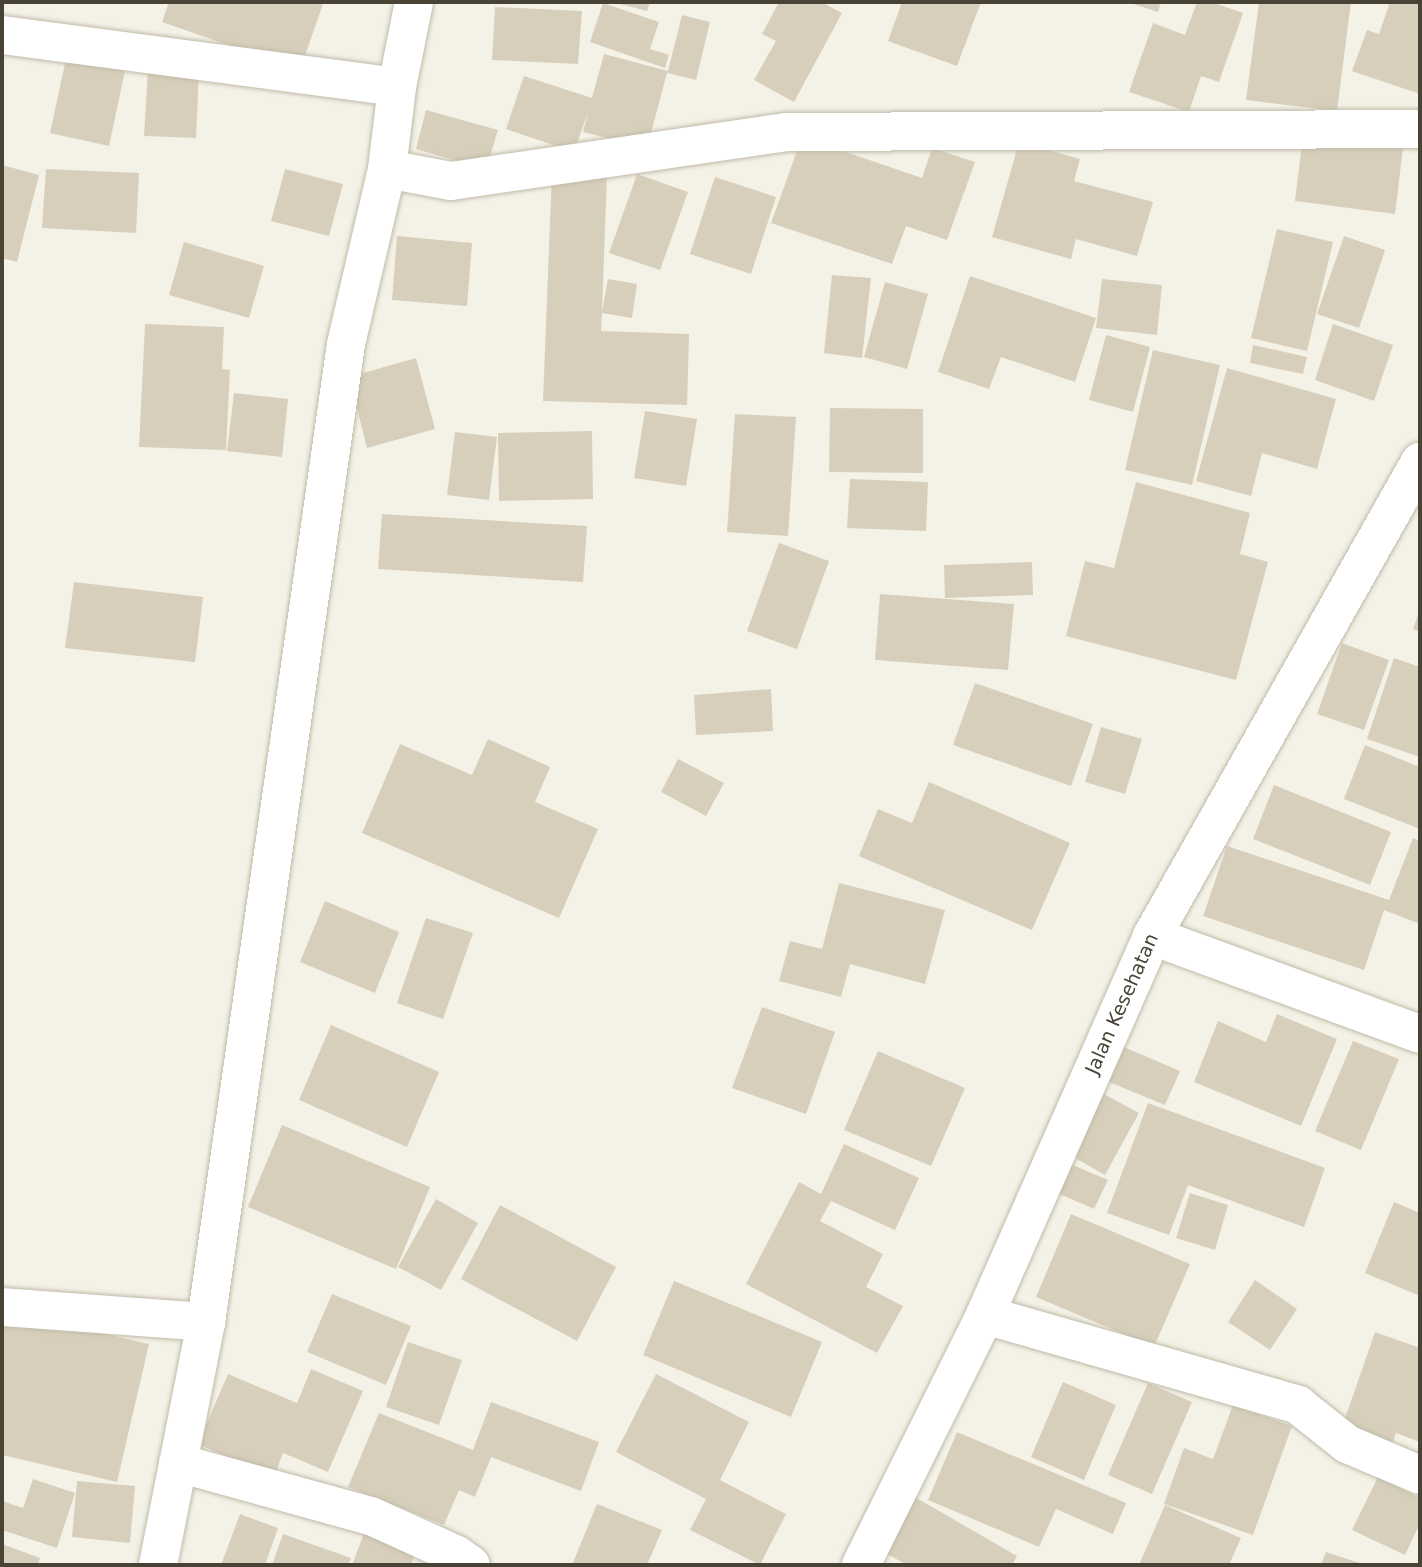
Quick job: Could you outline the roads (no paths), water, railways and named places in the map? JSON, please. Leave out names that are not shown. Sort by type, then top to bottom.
[{"type":"street","points":[[158,1565],[206,1322],[346,344],[387,169],[397,87],[414,2]]},
{"type":"street","points":[[2,35],[397,87]]},
{"type":"street","points":[[387,169],[451,180],[787,132],[1420,129]]},
{"type":"street","name":"Jalan Kesehatan","points":[[861,1565],[985,1315],[1152,936],[1420,461]]},
{"type":"street","points":[[1152,936],[1420,1034]]},
{"type":"street","points":[[2,1307],[206,1322]]},
{"type":"street","points":[[985,1315],[1298,1405],[1347,1444],[1420,1475]]},
{"type":"street","points":[[178,1463],[371,1516],[457,1555],[471,1565]]}]
